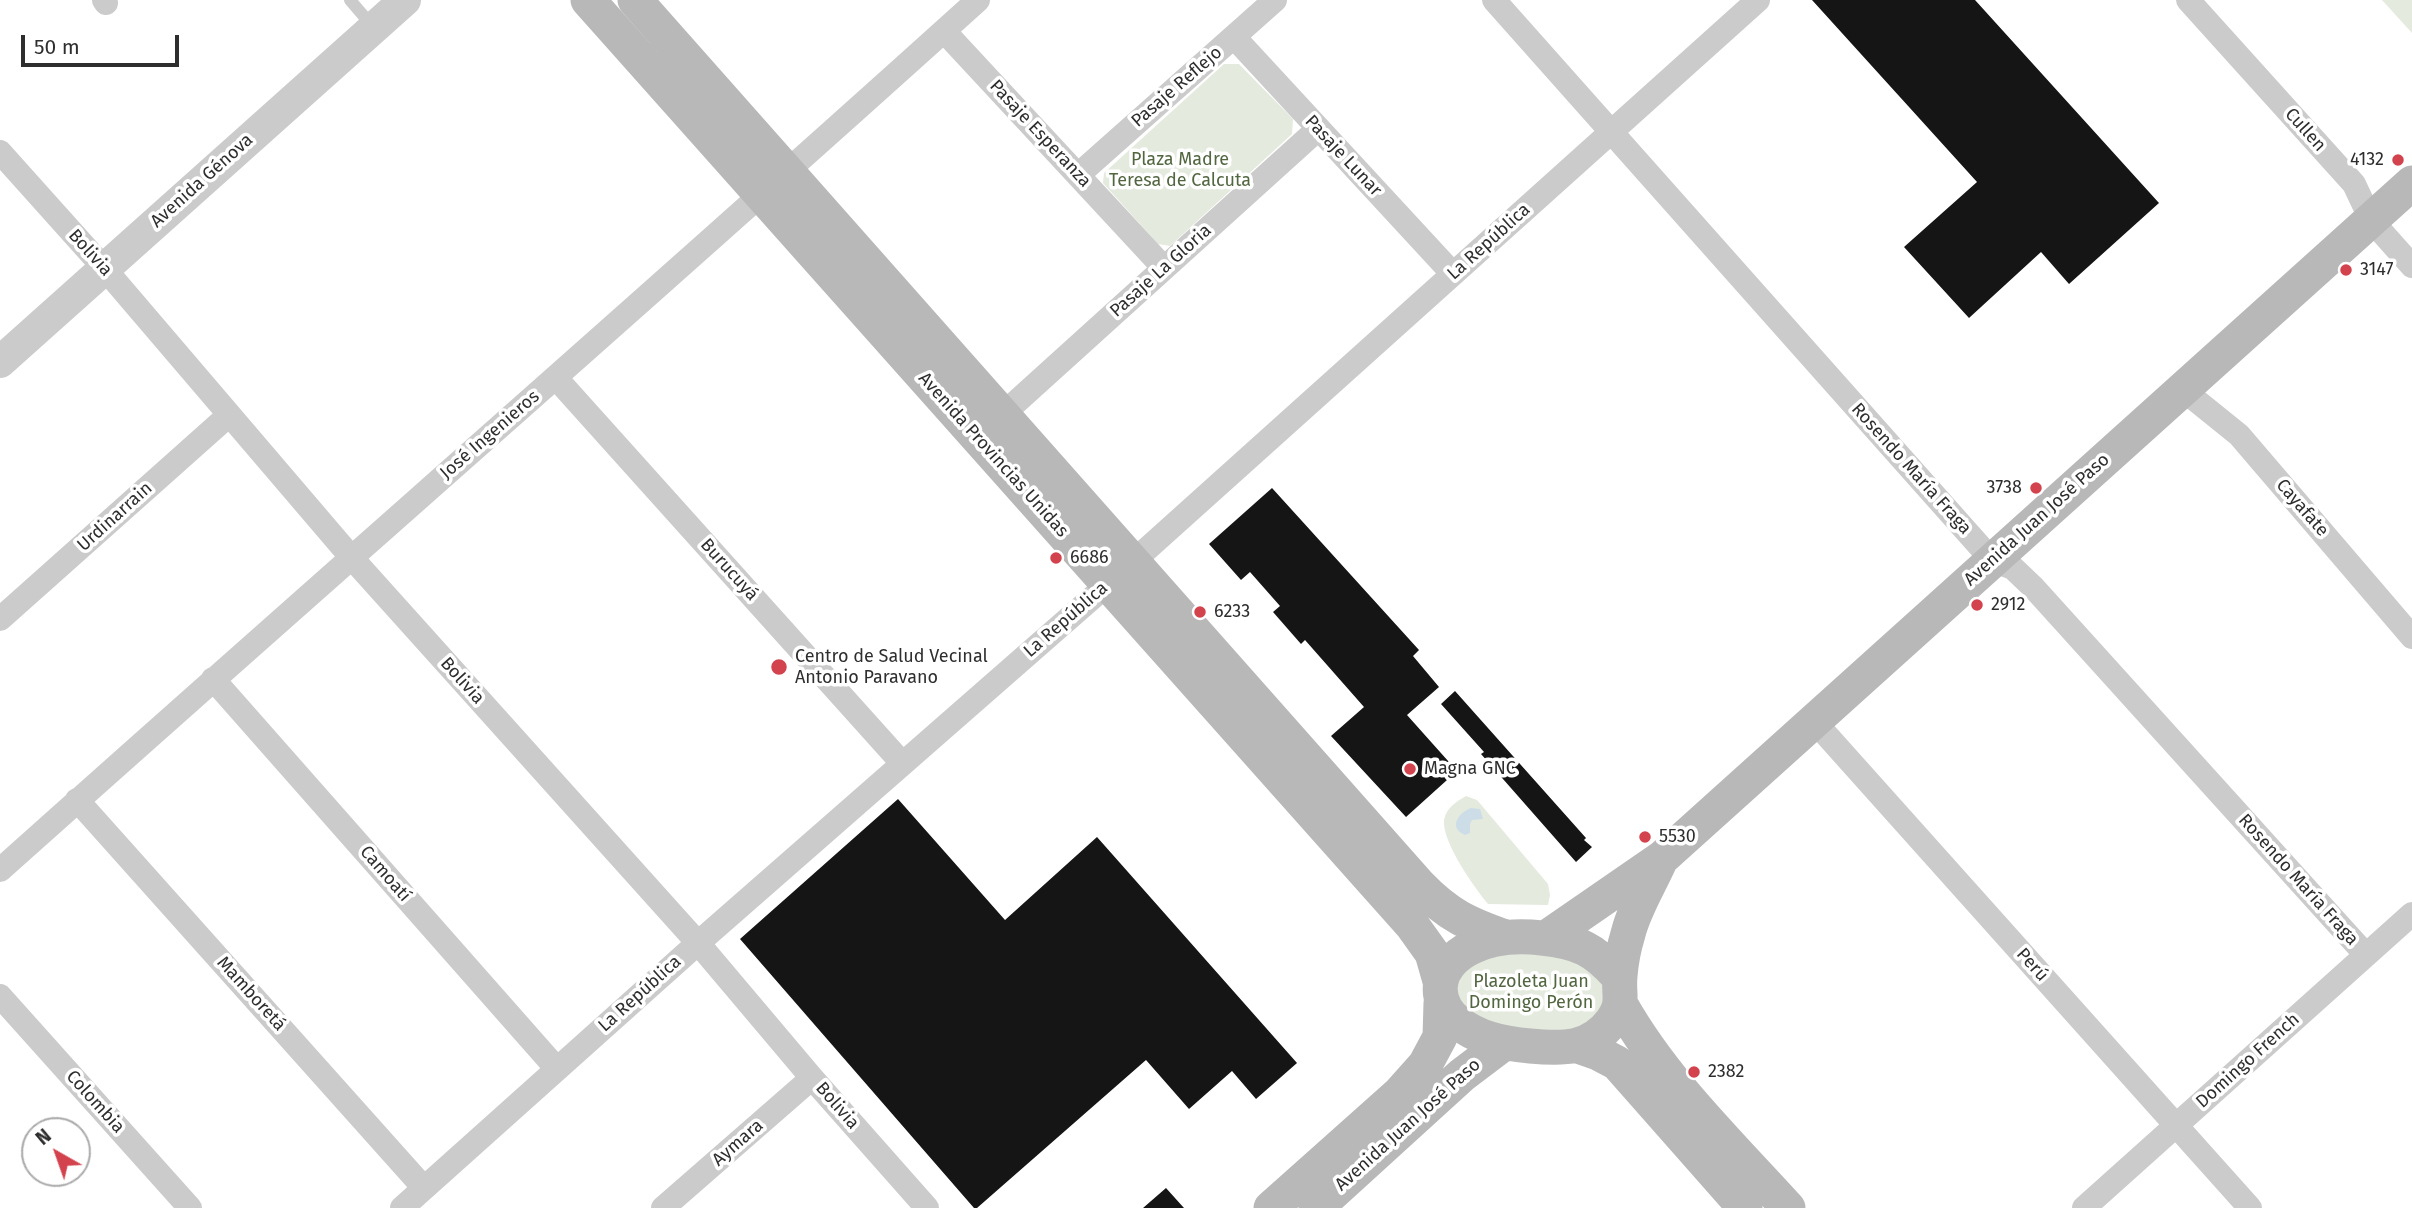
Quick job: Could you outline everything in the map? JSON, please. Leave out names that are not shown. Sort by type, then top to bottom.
[{"type":"main road","name":"Avenida Provincias Unidas","points":[[588,0],[761,195],[1439,906],[1470,925],[1505,937]]},
{"type":"main road","name":"Avenida Provincias Unidas","points":[[635,0],[1003,414],[1120,573],[1412,925],[1432,953],[1440,992]]},
{"type":"main road","name":"Avenida Juan José Paso","points":[[1546,939],[1662,858],[2412,183]]},
{"type":"main road","name":"Avenida Juan José Paso","points":[[1620,991],[1628,932],[1662,858]]},
{"type":"main road","points":[[1745,1208],[1617,1063],[1578,1046],[1535,1047],[1503,1044],[1485,1039],[1453,1018],[1440,992],[1451,963],[1466,949],[1505,937],[1577,944],[1601,957],[1620,991],[1636,1031],[1678,1085],[1788,1208]]},
{"type":"main road","points":[[1578,1046],[1596,1036],[1611,1022],[1620,991]]},
{"type":"main road","name":"Avenida Juan José Paso","points":[[1271,1208],[1400,1093],[1425,1065],[1440,1037],[1440,992]]},
{"type":"main road","name":"Avenida Juan José Paso","points":[[1316,1208],[1462,1076],[1503,1044]]},
{"type":"street","name":"Avenida Génova","points":[[0,362],[405,0]]},
{"type":"street","name":"José Ingenieros","points":[[0,870],[351,556],[787,173],[978,0]]},
{"type":"street","name":"Pasaje Reflejo","points":[[1078,174],[1275,0]]},
{"type":"street","name":"Rosendo María Fraga","points":[[1494,0],[1992,560],[2012,568],[2034,588],[2366,955]]},
{"type":"street","name":"La República","points":[[402,1208],[698,943],[1120,573],[1758,0]]},
{"type":"street","name":"Cullen","points":[[2188,0],[2354,184],[2371,220],[2412,266]]},
{"type":"street","name":"Pasaje Esperanza","points":[[944,31],[1164,268]]},
{"type":"street","name":"Pasaje Lunar","points":[[1234,37],[1453,274]]},
{"type":"street","name":"Pasaje La Gloria","points":[[1003,414],[1318,128]]},
{"type":"street","name":"Bolivia","points":[[0,152],[104,268],[351,556],[698,943],[920,1206]]},
{"type":"street","name":"Burucuyá","points":[[556,378],[902,763]]},
{"type":"street","name":"Cayafate","points":[[2182,389],[2239,435],[2412,637]]},
{"type":"street","name":"Urdinarrain","points":[[0,619],[229,415]]},
{"type":"street","name":"Camoatí","points":[[213,679],[557,1069]]},
{"type":"street","name":"Perú","points":[[1814,721],[2250,1208]]},
{"type":"street","name":"Mamboretá","points":[[77,800],[424,1188]]},
{"type":"street","name":"Domingo French","points":[[2084,1208],[2412,914]]},
{"type":"street","name":"Colombia","points":[[0,996],[190,1208]]},
{"type":"street","name":"Aymara","points":[[663,1208],[812,1078]]},
{"type":"lane","points":[[349,0],[374,28]]},
{"type":"green space","points":[[2382,0],[2412,0],[2412,33]]},
{"type":"green space","name":"Plaza Madre Teresa de Calcuta","points":[[1224,64],[1239,64],[1293,119],[1292,134],[1170,246],[1158,244],[1103,183],[1104,173]]},
{"type":"green space","points":[[1466,796],[1477,800],[1548,884],[1548,905],[1488,904],[1453,852],[1445,829],[1447,812]]},
{"type":"green space","name":"Plazoleta Juan Domingo Perón","points":[[1527,952],[1571,958],[1607,982],[1600,1014],[1574,1032],[1506,1031],[1477,1019],[1455,996],[1462,973],[1488,955]]},
{"type":"water","points":[[1471,808],[1480,809],[1483,819],[1472,820],[1470,833],[1465,835],[1456,825],[1462,813]]},
{"type":"building","points":[[1812,0],[1975,0],[2159,203],[2069,284],[2041,252],[1969,318],[1904,247],[1977,182]]},
{"type":"building","points":[[1272,488],[1419,650],[1413,656],[1439,687],[1407,715],[1457,771],[1406,817],[1331,736],[1364,707],[1305,640],[1301,644],[1273,612],[1280,606],[1250,572],[1241,580],[1209,544]]},
{"type":"building","points":[[1455,691],[1586,838],[1584,840],[1592,847],[1576,862],[1441,704]]},
{"type":"building","points":[[898,799],[1005,920],[1097,837],[1297,1063],[1256,1099],[1232,1071],[1189,1109],[1146,1060],[974,1208],[740,939]]},
{"type":"building","points":[[1166,1188],[1184,1208],[1143,1208]]},
{"type":"place","name":"4132","points":[[2398,160]]},
{"type":"place","name":"3147","points":[[2346,270]]},
{"type":"place","name":"3738","points":[[2036,488]]},
{"type":"place","name":"6686","points":[[1056,558]]},
{"type":"place","name":"2912","points":[[1977,605]]},
{"type":"place","name":"6233","points":[[1200,612]]},
{"type":"place","name":"Centro de Salud Vecinal Antonio Paravano","points":[[779,667]]},
{"type":"place","name":"Magna GNC","points":[[1410,769]]},
{"type":"place","name":"5530","points":[[1645,837]]},
{"type":"place","name":"2382","points":[[1694,1072]]}]
